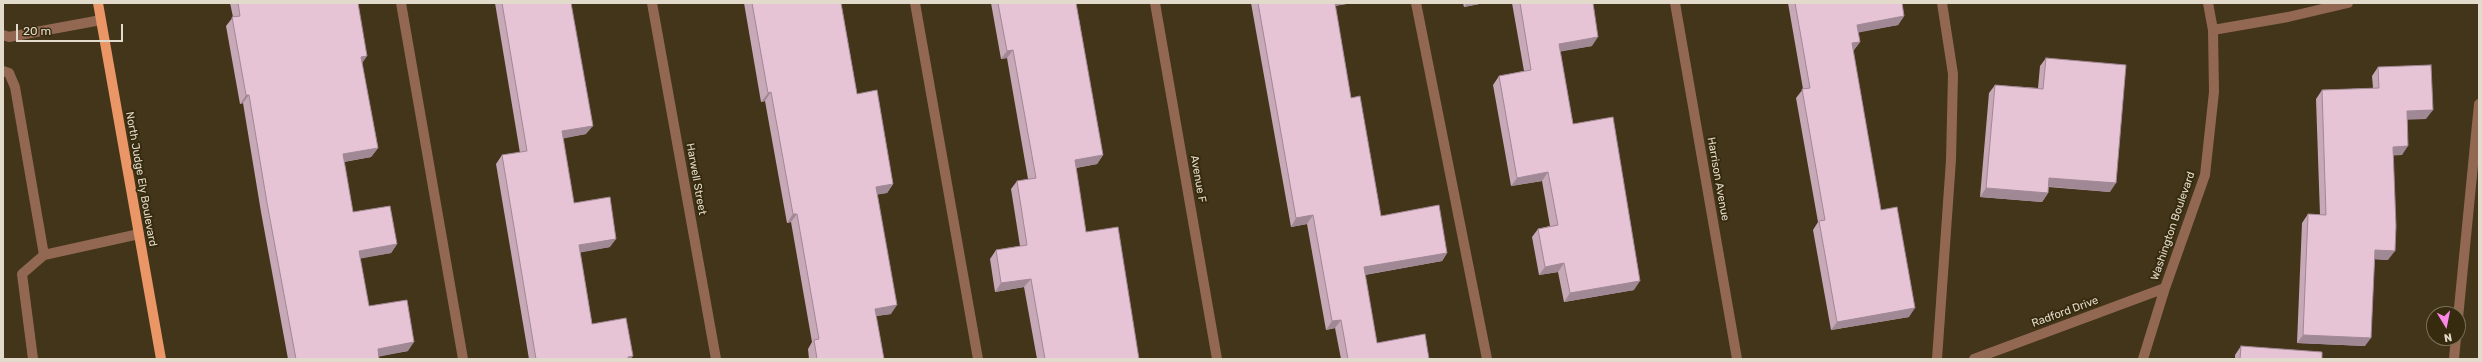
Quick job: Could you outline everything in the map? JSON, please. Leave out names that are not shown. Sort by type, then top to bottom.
[{"type":"main road","name":"North Judge Ely Boulevard","points":[[98,3],[161,359]]},
{"type":"street","points":[[401,3],[463,359]]},
{"type":"street","name":"Harwell Street","points":[[652,3],[716,359]]},
{"type":"street","points":[[915,3],[978,359]]},
{"type":"street","name":"Avenue F","points":[[1155,3],[1217,359]]},
{"type":"street","points":[[1416,3],[1487,359]]},
{"type":"street","name":"Harrison Avenue","points":[[1674,3],[1737,359]]},
{"type":"street","points":[[1937,359],[1951,160],[1953,74],[1942,3]]},
{"type":"street","name":"Washington Boulevard","points":[[2143,359],[2165,288],[2204,175],[2214,92],[2213,30],[2208,3]]},
{"type":"street","points":[[2213,30],[2288,17],[2348,3]]},
{"type":"street","points":[[3,35],[9,37],[101,20]]},
{"type":"street","points":[[3,71],[9,73],[14,88],[44,255]]},
{"type":"street","points":[[2459,306],[2479,104]]},
{"type":"street","points":[[33,359],[22,274],[44,255],[139,234]]},
{"type":"street","name":"Radford Drive","points":[[1974,359],[2165,288]]},
{"type":"street","points":[[2454,359],[2455,346]]},
{"type":"building","points":[[238,3],[358,3],[367,56],[361,57],[378,148],[343,154],[353,212],[390,206],[397,244],[359,251],[369,306],[407,300],[414,342],[378,349],[379,359],[296,359],[267,203],[249,95],[246,95],[232,17],[240,16]]},
{"type":"building","points":[[502,3],[571,3],[593,126],[562,131],[574,203],[610,197],[616,239],[579,245],[592,324],[626,318],[633,356],[628,357],[628,359],[536,359],[502,155],[527,151]]},
{"type":"building","points":[[752,3],[841,3],[857,94],[877,90],[893,184],[876,187],[897,305],[875,309],[884,359],[817,359],[814,340],[819,339],[797,214],[793,214],[771,92],[768,93]]},
{"type":"building","points":[[998,3],[1076,3],[1103,155],[1075,160],[1086,232],[1118,227],[1139,359],[1045,359],[1031,279],[1001,283],[996,250],[1027,245],[1017,181],[1036,178],[1013,50],[1007,51]]},
{"type":"building","points":[[1258,3],[1335,3],[1351,98],[1360,96],[1381,216],[1439,205],[1447,253],[1364,267],[1377,343],[1425,334],[1429,359],[1348,359],[1341,320],[1332,321],[1313,215],[1296,218]]},
{"type":"building","points":[[1520,3],[1593,3],[1598,37],[1559,44],[1573,124],[1613,117],[1640,281],[1570,293],[1564,263],[1545,267],[1538,229],[1558,225],[1548,172],[1517,178],[1499,76],[1531,70]]},
{"type":"building","points":[[1795,3],[1902,3],[1904,16],[1857,25],[1860,42],[1852,43],[1881,210],[1897,207],[1915,308],[1837,322],[1819,221],[1825,220],[1802,89],[1810,88]]},
{"type":"building","points":[[2046,58],[2126,65],[2116,183],[2049,178],[2048,193],[1986,188],[1995,85],[2043,89]]},
{"type":"building","points":[[2431,65],[2433,110],[2407,111],[2408,146],[2393,147],[2396,226],[2395,251],[2375,250],[2371,338],[2303,335],[2308,214],[2326,215],[2322,90],[2379,88],[2378,67]]},
{"type":"building","points":[[2241,346],[2322,352],[2322,359],[2240,359]]}]
